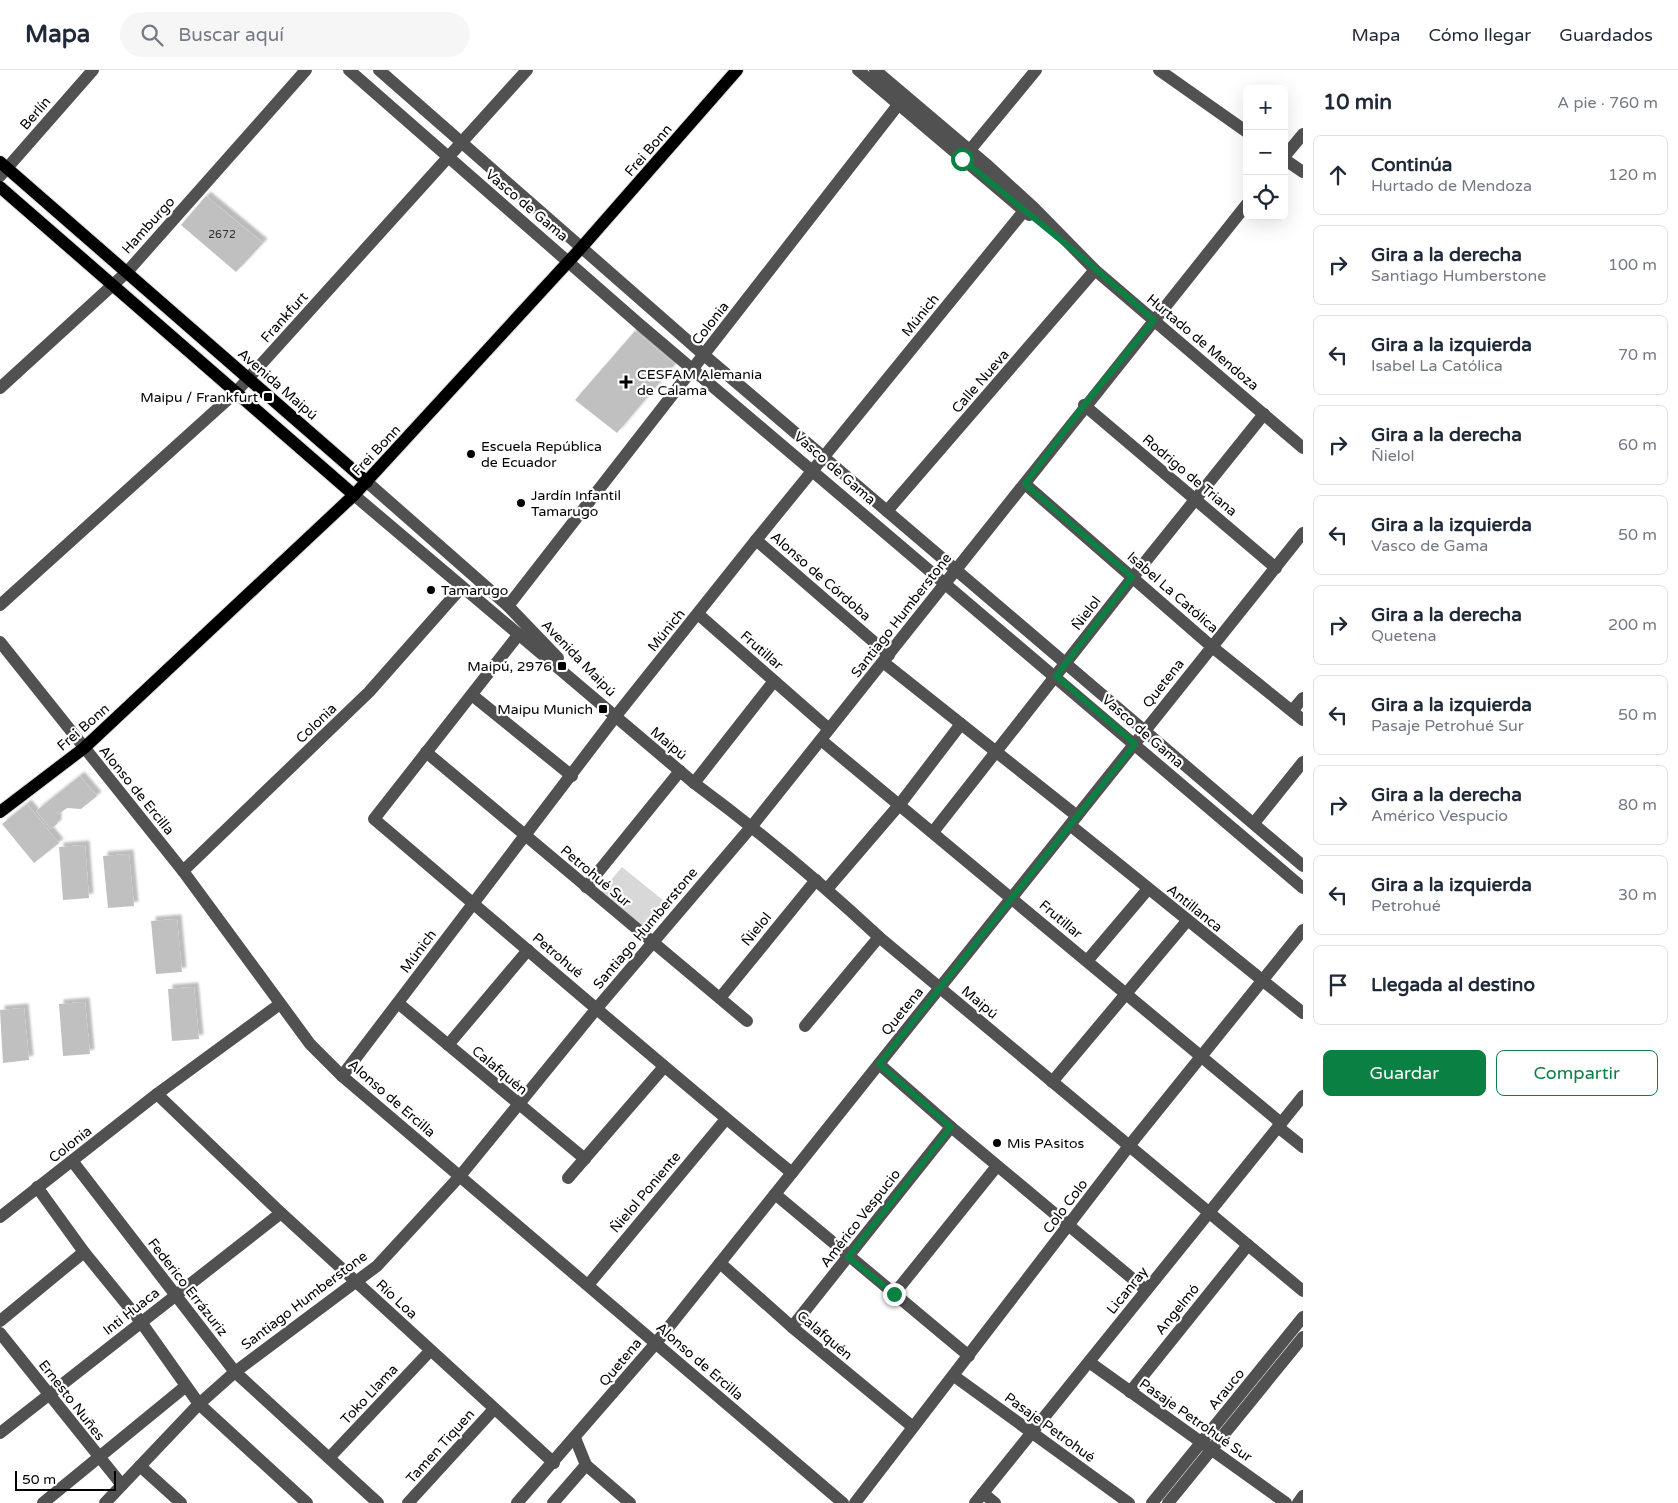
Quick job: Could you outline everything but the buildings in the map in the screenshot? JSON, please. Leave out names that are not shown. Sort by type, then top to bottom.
[{"type":"main road","name":"Frei Bonn","points":[[0,812],[84,748],[367,482],[570,261],[737,70]]},
{"type":"main road","name":"Avenida Maipú","points":[[2,169],[127,272],[367,482]]},
{"type":"main road","name":"Avenida Maipú","points":[[0,187],[354,495]]},
{"type":"street","name":"Berlín","points":[[2,169],[93,70]]},
{"type":"street","name":"Hamburgo","points":[[0,388],[127,272],[306,70]]},
{"type":"street","name":"Vasco de Gama","points":[[349,70],[570,261],[638,323],[813,469],[1303,888]]},
{"type":"street","name":"Vasco de Gama","points":[[379,70],[704,355],[957,568],[1066,664],[1146,730],[1303,866]]},
{"type":"street","name":"Frankfurt","points":[[0,605],[249,379],[526,70]]},
{"type":"street","name":"Hurtado de Mendoza","points":[[858,70],[898,105],[1034,208],[1096,270],[1303,448]]},
{"type":"street","name":"Hurtado de Mendoza","points":[[875,70],[1024,211],[1084,259]]},
{"type":"street","points":[[966,155],[1036,70]]},
{"type":"street","points":[[1159,70],[1244,130]]},
{"type":"street","name":"Colonia","points":[[508,606],[898,105]]},
{"type":"street","points":[[1288,153],[1303,134]]},
{"type":"street","points":[[1288,161],[1303,172]]},
{"type":"street","name":"Santiago Humberstone","points":[[105,1503],[199,1404],[235,1372],[376,1266],[460,1176],[597,1008],[752,826],[1025,484],[1084,405],[1243,209]]},
{"type":"street","name":"Múnich","points":[[342,1076],[615,717],[813,469],[1024,211]]},
{"type":"street","name":"Calle Nueva","points":[[887,511],[1096,270]]},
{"type":"street","name":"Rodrigo de Triana","points":[[1084,405],[1276,568]]},
{"type":"street","name":"Ñielol","points":[[933,832],[1132,577],[1264,414]]},
{"type":"street","name":"Avenida Maipú","points":[[367,482],[508,606],[615,717]]},
{"type":"street","name":"Isabel La Católica","points":[[1025,484],[1211,646],[1303,720]]},
{"type":"street","name":"Avenida Maipú","points":[[354,495],[461,588],[519,634],[615,717]]},
{"type":"street","name":"Quetena","points":[[518,1503],[656,1343],[1074,821],[1211,646],[1303,534]]},
{"type":"street","name":"Alonso de Córdoba","points":[[756,540],[886,659]]},
{"type":"street","name":"Colonia","points":[[183,871],[369,692],[461,588]]},
{"type":"street","name":"Frutillar","points":[[698,614],[829,729]]},
{"type":"street","points":[[426,752],[519,634]]},
{"type":"street","name":"Alonso de Ercilla","points":[[0,642],[183,871],[310,1044],[342,1076],[843,1503]]},
{"type":"street","name":"Antillanca","points":[[886,659],[1074,821],[1148,889],[1303,1013]]},
{"type":"street","points":[[694,783],[774,681]]},
{"type":"street","points":[[472,695],[572,776]]},
{"type":"street","points":[[1292,711],[1303,698]]},
{"type":"street","name":"Maipú","points":[[615,717],[694,783],[752,826],[827,889],[879,937],[1303,1291]]},
{"type":"street","points":[[827,889],[900,804],[962,724]]},
{"type":"street","name":"Frutillar","points":[[821,740],[1201,1056],[1303,1147]]},
{"type":"street","name":"Petrohué","points":[[426,752],[374,819],[597,1008],[663,1068],[792,1173]]},
{"type":"street","name":"Petrohué Sur","points":[[426,752],[747,1021]]},
{"type":"street","points":[[1254,823],[1303,762]]},
{"type":"street","points":[[586,887],[680,771]]},
{"type":"street","name":"Ñielol","points":[[720,998],[816,880]]},
{"type":"street","points":[[1087,961],[1148,889]]},
{"type":"street","points":[[1052,1082],[1187,921]]},
{"type":"street","name":"Colo Colo","points":[[855,1503],[1129,1146],[1303,930]]},
{"type":"street","points":[[805,1026],[879,937]]},
{"type":"street","points":[[448,1045],[528,950]]},
{"type":"street","name":"Calafquén","points":[[398,1003],[585,1159]]},
{"type":"street","name":"Colonia","points":[[0,1217],[73,1162],[157,1094],[280,1004]]},
{"type":"street","points":[[879,1064],[997,1166],[1146,1290]]},
{"type":"street","points":[[568,1178],[663,1068]]},
{"type":"street","name":"Río Loa","points":[[157,1094],[280,1213],[554,1462]]},
{"type":"street","name":"Licanray","points":[[979,1498],[1303,1096]]},
{"type":"street","name":"Ñielol Poniente","points":[[588,1285],[726,1119]]},
{"type":"street","name":"Américo Vespucio","points":[[792,1327],[951,1127]]},
{"type":"street","name":"Federico Errázuriz","points":[[73,1162],[235,1372],[378,1503]]},
{"type":"street","points":[[894,1294],[997,1166]]},
{"type":"street","points":[[38,1187],[84,1252],[141,1322],[199,1404],[306,1503]]},
{"type":"street","points":[[775,1194],[848,1257],[969,1356]]},
{"type":"street","name":"Inti Huaca","points":[[0,1432],[280,1213]]},
{"type":"street","name":"Angelmó","points":[[1130,1392],[1248,1245]]},
{"type":"street","points":[[0,1321],[84,1252]]},
{"type":"street","name":"Calafquén","points":[[720,1263],[792,1327],[913,1427]]},
{"type":"street","name":"Arauco","points":[[1168,1503],[1206,1446],[1303,1316]]},
{"type":"street","name":"Ernesto Nuñes","points":[[0,1333],[122,1485]]},
{"type":"street","name":"Arauco","points":[[1152,1503],[1206,1446],[1303,1337]]},
{"type":"street","name":"Toko Llama","points":[[329,1458],[430,1351]]},
{"type":"street","name":"Pasaje Petrohué Sur","points":[[1089,1362],[1286,1503]]},
{"type":"street","name":"Pasaje Petrohué","points":[[954,1376],[1129,1503]]},
{"type":"street","points":[[43,1503],[186,1386]]},
{"type":"street","name":"Tamen Tiquen","points":[[408,1503],[494,1409]]},
{"type":"street","points":[[575,1438],[586,1465],[630,1503]]},
{"type":"street","points":[[553,1503],[586,1465]]},
{"type":"street","points":[[140,1466],[181,1503]]},
{"type":"street","points":[[1298,1503],[1303,1496]]},
{"type":"street","points":[[979,1498],[995,1503]]},
{"type":"shaded area","points":[[622,867],[664,901],[643,927],[601,892]]},
{"type":"place","name":"CESFAM Alemania de Calama","points":[[626,382]]},
{"type":"place","name":"Maipu / Frankfurt","points":[[268,397]]},
{"type":"place","name":"Escuela República de Ecuador","points":[[471,454]]},
{"type":"place","name":"Jardín Infantil Tamarugo","points":[[521,503]]},
{"type":"place","name":"Tamarugo","points":[[431,590]]},
{"type":"place","name":"Maipú, 2976","points":[[562,666]]},
{"type":"place","name":"Maipu Munich","points":[[603,709]]},
{"type":"place","name":"Mis PAsitos","points":[[997,1143]]},
{"type":"route","points":[[894,1294],[848,1257],[951,1127],[879,1064],[1135,744],[1056,676],[1132,577],[1025,484],[1084,405],[1154,320],[1084,259],[962,159]]}]
